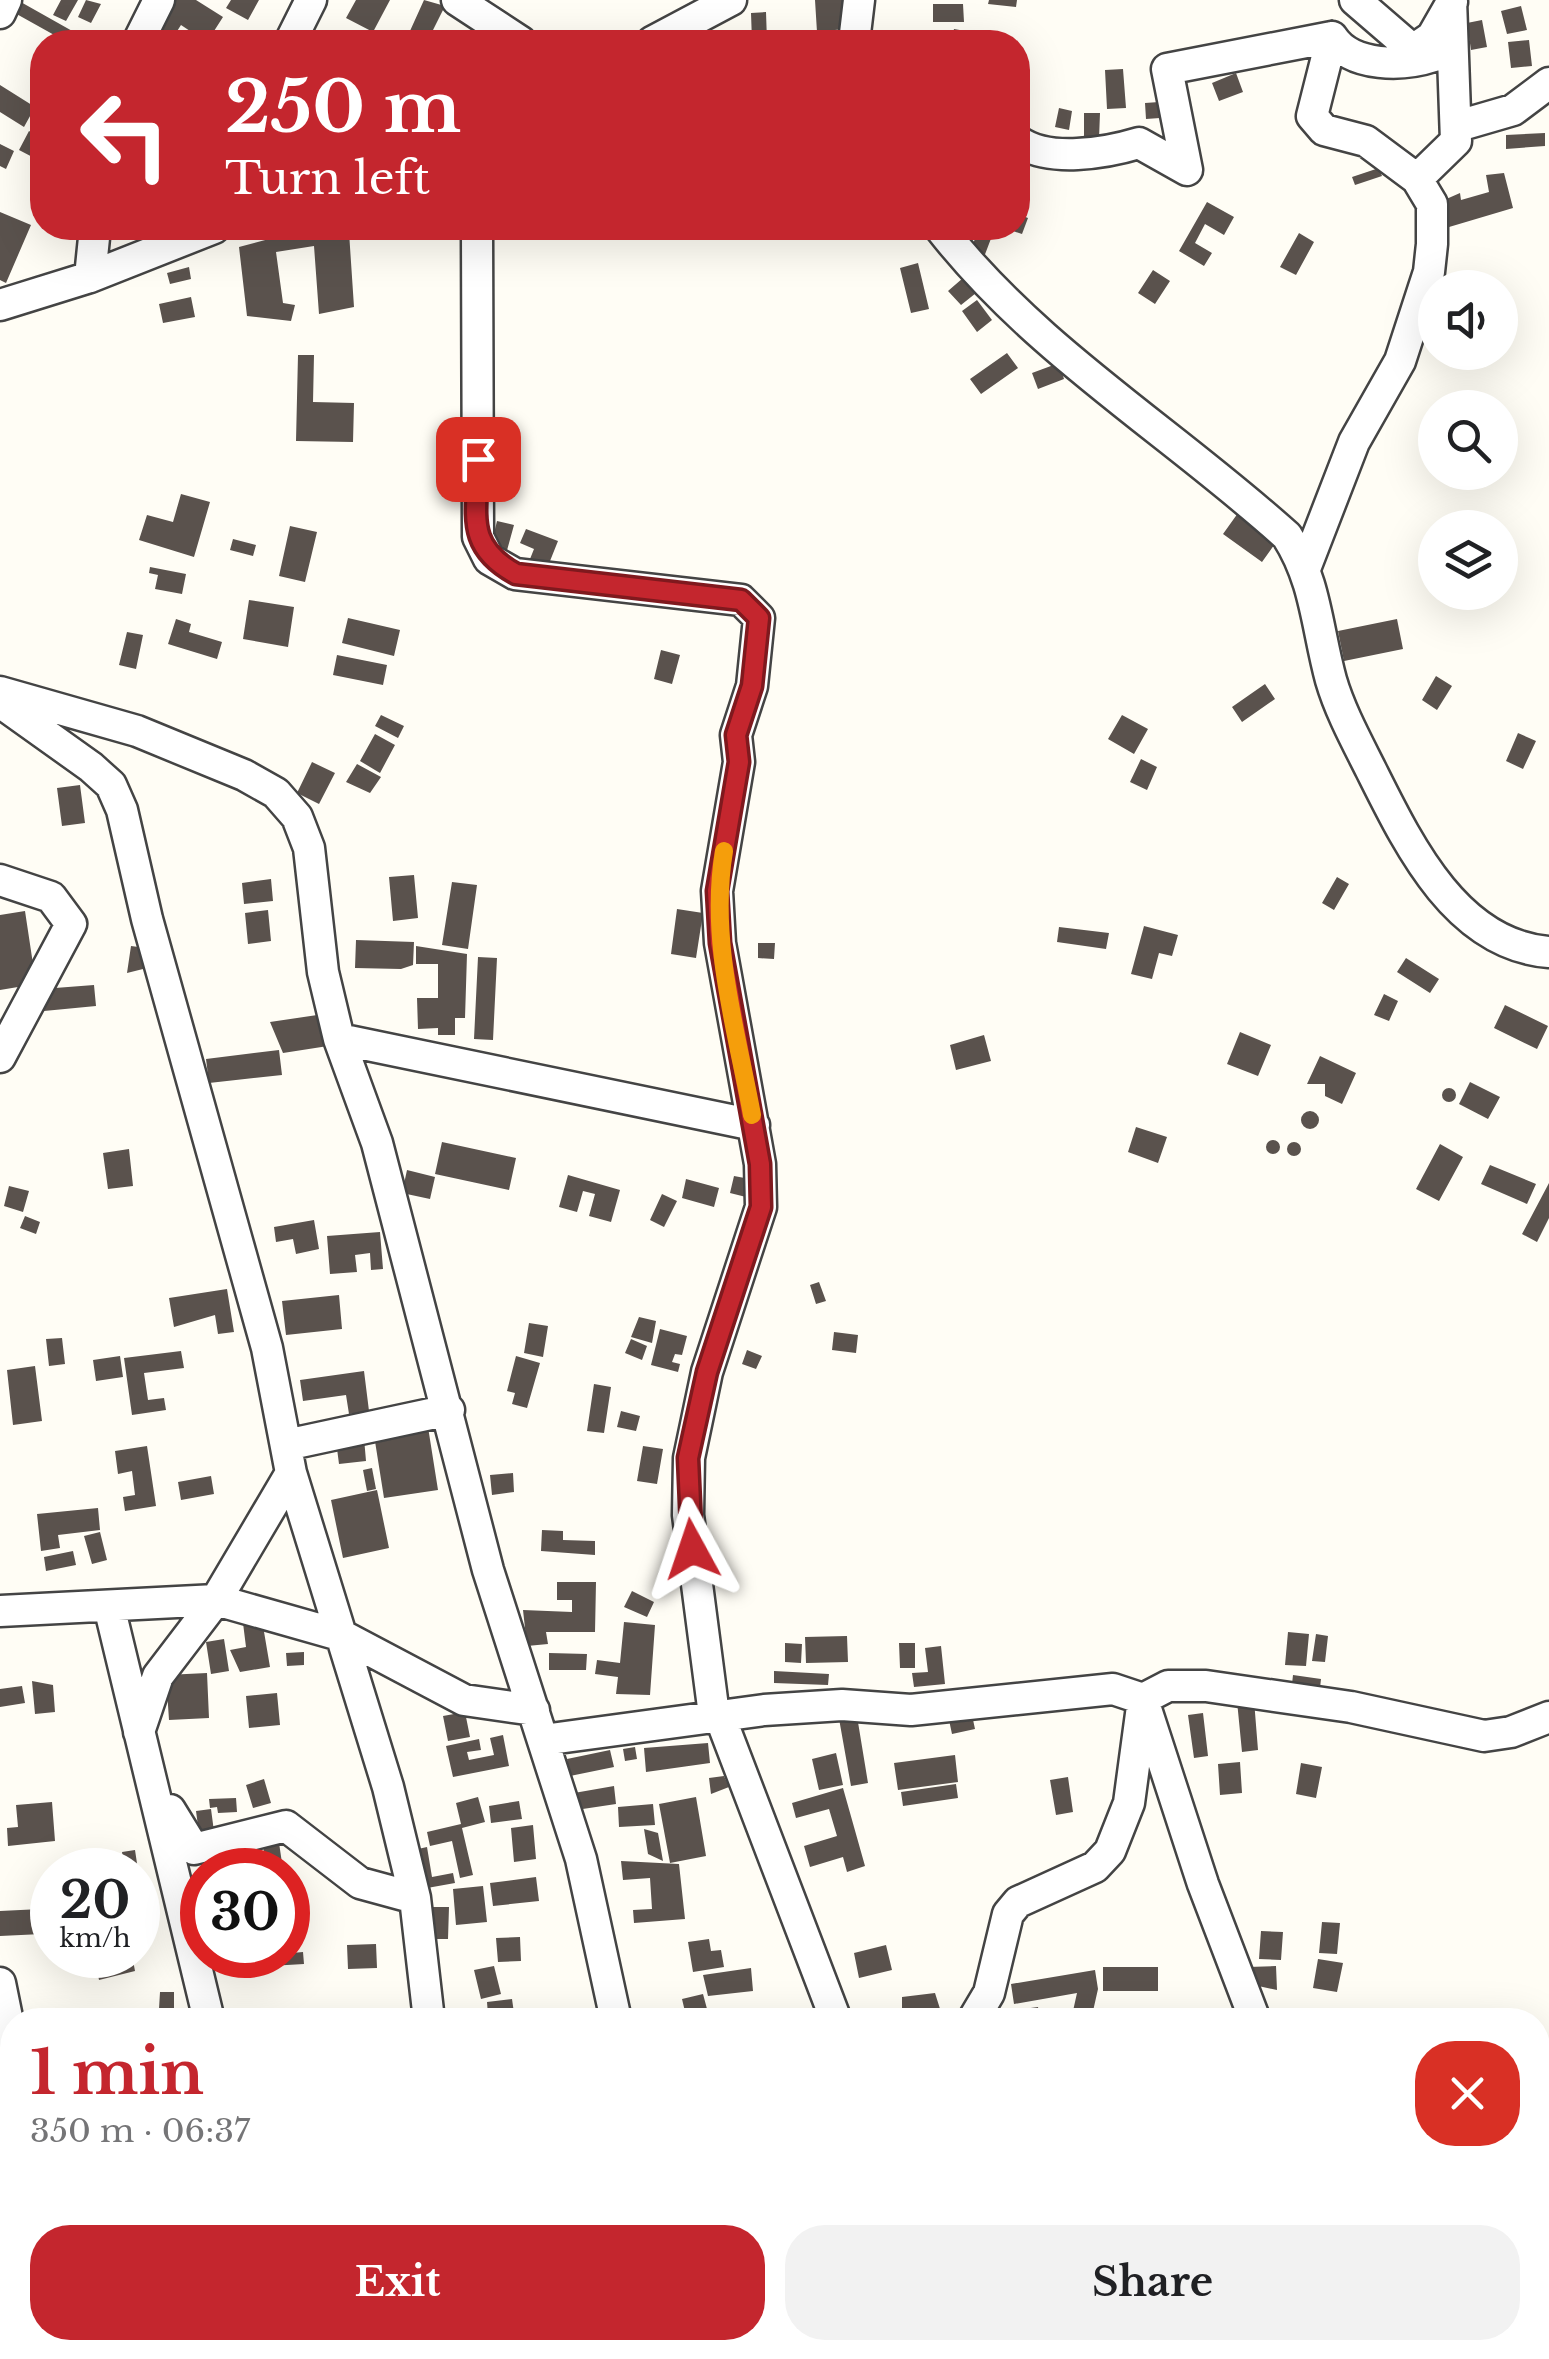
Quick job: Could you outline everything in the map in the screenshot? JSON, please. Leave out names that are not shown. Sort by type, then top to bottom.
[{"type":"street","points":[[0,13],[6,0]]},
{"type":"street","points":[[144,30],[159,0]]},
{"type":"street","points":[[296,30],[311,0]]},
{"type":"street","points":[[457,0],[503,30]]},
{"type":"street","points":[[675,30],[731,0]]},
{"type":"street","points":[[855,30],[859,0]]},
{"type":"street","points":[[1355,0],[1412,50],[1432,37],[1452,1]]},
{"type":"street","points":[[1417,178],[1452,147],[1458,126],[1452,1]]},
{"type":"street","points":[[1332,37],[1338,46],[1396,66],[1454,49]]},
{"type":"street","points":[[1030,149],[1106,153],[1139,143],[1187,170],[1167,68],[1332,37]]},
{"type":"street","points":[[1306,566],[1354,442],[1400,362],[1429,272],[1432,204],[1417,178],[1366,141],[1324,130],[1312,116],[1332,37]]},
{"type":"street","points":[[1458,126],[1514,110],[1549,83]]},
{"type":"street","points":[[90,277],[94,240]]},
{"type":"street","points":[[0,305],[90,277],[182,240]]},
{"type":"street","points":[[477,240],[478,536],[488,559],[516,574],[741,600],[759,618],[752,686],[736,735],[739,762],[717,891],[720,943],[754,1125],[761,1207],[707,1372],[688,1458],[688,1515],[716,1715],[831,2008]]},
{"type":"street","points":[[950,240],[1094,383],[1256,508],[1286,536],[1306,566],[1332,682],[1361,750],[1429,876],[1498,938],[1528,950],[1549,952]]},
{"type":"street","points":[[0,692],[136,731],[276,793],[297,817],[309,848],[323,972],[340,1039],[377,1143],[450,1410],[488,1570],[581,1858],[611,2008]]},
{"type":"street","points":[[0,702],[91,767],[110,785],[122,810],[147,920],[267,1348],[288,1459],[388,1787],[415,1898],[428,2008]]},
{"type":"street","points":[[0,880],[50,897],[71,924],[0,1057]]},
{"type":"street","points":[[340,1039],[754,1125]]},
{"type":"street","points":[[139,1732],[158,1676],[216,1600],[288,1459],[450,1410]]},
{"type":"street","points":[[0,1611],[216,1600],[343,1636],[464,1700],[534,1710]]},
{"type":"street","points":[[109,1606],[206,2008]]},
{"type":"street","points":[[543,1740],[764,1710],[842,1705],[911,1710],[1113,1690],[1143,1699],[1168,1686],[1206,1686],[1351,1707],[1484,1736],[1511,1732],[1549,1718]]},
{"type":"street","points":[[980,2008],[988,1994],[1008,1914],[1018,1902],[1095,1867],[1110,1851],[1129,1803],[1143,1699]]},
{"type":"street","points":[[1143,1699],[1202,1884],[1250,2008]]},
{"type":"street","points":[[736,1759],[764,1710]]},
{"type":"street","points":[[154,1783],[194,1849],[286,1826],[360,1883],[415,1898]]},
{"type":"street","points":[[382,1891],[422,1943]]},
{"type":"street","points":[[0,1983],[5,2008]]},
{"type":"building","points":[[61,0],[78,0],[66,21],[53,15]]},
{"type":"building","points":[[86,0],[101,4],[91,23],[78,17]]},
{"type":"building","points":[[174,0],[196,0],[223,17],[215,30],[188,30],[181,25],[178,30],[160,30]]},
{"type":"building","points":[[231,0],[259,0],[248,20],[226,8]]},
{"type":"building","points":[[356,0],[390,0],[374,30],[346,18]]},
{"type":"building","points":[[424,0],[445,6],[433,30],[410,30]]},
{"type":"building","points":[[815,0],[851,0],[853,28],[817,30]]},
{"type":"building","points":[[989,0],[1017,0],[1016,7],[988,4]]},
{"type":"building","points":[[19,1],[70,30],[45,30],[13,12]]},
{"type":"building","points":[[933,4],[963,4],[964,22],[933,22]]},
{"type":"building","points":[[1521,6],[1527,30],[1507,34],[1501,11]]},
{"type":"building","points":[[766,12],[767,30],[752,30],[751,13]]},
{"type":"building","points":[[1482,20],[1487,47],[1471,50],[1467,23]]},
{"type":"building","points":[[1529,40],[1532,66],[1511,68],[1508,42]]},
{"type":"building","points":[[1123,69],[1126,108],[1107,109],[1105,70]]},
{"type":"building","points":[[1236,73],[1243,92],[1219,101],[1212,83]]},
{"type":"building","points":[[0,85],[30,104],[30,116],[24,127],[0,112]]},
{"type":"building","points":[[1159,102],[1160,118],[1146,119],[1145,103]]},
{"type":"building","points":[[1059,108],[1072,111],[1069,130],[1055,127]]},
{"type":"building","points":[[1084,113],[1100,113],[1099,139],[1084,139]]},
{"type":"building","points":[[29,131],[30,132],[30,156],[19,150]]},
{"type":"building","points":[[1545,133],[1545,146],[1506,149],[1506,135]]},
{"type":"building","points":[[0,144],[14,151],[6,169],[0,166]]},
{"type":"building","points":[[1379,168],[1382,176],[1355,185],[1352,177]]},
{"type":"building","points":[[1504,173],[1513,208],[1439,230],[1435,204],[1460,193],[1461,200],[1489,192],[1486,175]]},
{"type":"building","points":[[1207,202],[1234,217],[1224,235],[1205,224],[1195,243],[1212,253],[1204,266],[1179,251]]},
{"type":"building","points":[[0,212],[30,227],[6,283],[0,280]]},
{"type":"building","points":[[1299,233],[1314,242],[1296,275],[1280,267]]},
{"type":"building","points":[[265,240],[350,240],[354,307],[319,314],[314,246],[276,252],[283,303],[295,305],[291,321],[247,316],[239,247]]},
{"type":"building","points":[[974,240],[990,240],[984,257],[970,252]]},
{"type":"building","points":[[918,263],[929,309],[911,313],[900,268]]},
{"type":"building","points":[[189,267],[191,279],[170,284],[167,273]]},
{"type":"building","points":[[1153,270],[1170,281],[1155,304],[1138,293]]},
{"type":"building","points":[[963,278],[976,293],[961,305],[948,291]]},
{"type":"building","points":[[191,297],[195,317],[163,323],[159,304]]},
{"type":"building","points":[[977,300],[992,320],[977,332],[962,311]]},
{"type":"building","points":[[1007,353],[1018,368],[981,394],[970,379]]},
{"type":"building","points":[[298,355],[314,355],[313,402],[354,403],[353,442],[296,441]]},
{"type":"building","points":[[1059,363],[1064,379],[1038,389],[1032,373]]},
{"type":"building","points":[[181,494],[210,502],[194,557],[139,540],[147,515],[173,522]]},
{"type":"building","points":[[1238,513],[1277,541],[1262,562],[1223,534]]},
{"type":"building","points":[[497,521],[514,525],[506,554],[490,550]]},
{"type":"building","points":[[290,526],[317,532],[305,582],[279,576]]},
{"type":"building","points":[[526,529],[558,541],[548,566],[530,559],[534,549],[520,543]]},
{"type":"building","points":[[233,539],[256,545],[253,556],[230,550]]},
{"type":"building","points":[[150,567],[186,574],[182,594],[155,589],[158,575],[149,573]]},
{"type":"building","points":[[249,600],[294,607],[288,647],[243,639]]},
{"type":"building","points":[[348,618],[400,630],[394,656],[342,643]]},
{"type":"building","points":[[176,619],[191,624],[189,632],[222,642],[217,659],[168,644]]},
{"type":"building","points":[[1397,619],[1403,649],[1344,661],[1338,631]]},
{"type":"building","points":[[127,632],[143,635],[136,669],[119,665]]},
{"type":"building","points":[[661,650],[680,655],[672,684],[654,679]]},
{"type":"building","points":[[337,655],[387,665],[383,685],[333,675]]},
{"type":"building","points":[[1436,676],[1452,686],[1437,710],[1422,700]]},
{"type":"building","points":[[1265,684],[1275,699],[1242,722],[1232,707]]},
{"type":"building","points":[[381,715],[404,726],[398,738],[375,726]]},
{"type":"building","points":[[1122,715],[1148,729],[1134,754],[1108,739]]},
{"type":"building","points":[[1518,733],[1536,741],[1523,769],[1506,761]]},
{"type":"building","points":[[375,734],[395,745],[380,773],[360,761]]},
{"type":"building","points":[[1141,759],[1157,767],[1147,790],[1130,782]]},
{"type":"building","points":[[312,762],[335,773],[319,804],[297,793]]},
{"type":"building","points":[[357,764],[381,777],[370,793],[346,782]]},
{"type":"building","points":[[80,785],[85,823],[62,826],[57,788]]},
{"type":"building","points":[[414,875],[418,918],[393,921],[389,877]]},
{"type":"building","points":[[1337,877],[1349,884],[1334,910],[1322,903]]},
{"type":"building","points":[[271,879],[273,901],[244,904],[242,883]]},
{"type":"building","points":[[452,882],[477,885],[468,949],[442,945]]},
{"type":"building","points":[[677,909],[703,913],[696,958],[671,954]]},
{"type":"building","points":[[268,910],[271,941],[248,944],[245,913]]},
{"type":"building","points":[[25,911],[36,984],[0,990],[0,915]]},
{"type":"building","points":[[1144,926],[1178,935],[1172,956],[1159,953],[1152,979],[1131,974]]},
{"type":"building","points":[[1059,927],[1109,933],[1106,949],[1057,942]]},
{"type":"building","points":[[356,940],[414,942],[413,965],[401,969],[355,968]]},
{"type":"building","points":[[758,943],[775,943],[774,959],[758,958]]},
{"type":"building","points":[[131,946],[146,948],[151,967],[127,973]]},
{"type":"building","points":[[416,946],[467,954],[465,1018],[455,1018],[455,1035],[438,1035],[438,1028],[418,1029],[417,998],[438,998],[438,964],[416,964]]},
{"type":"building","points":[[478,957],[497,958],[493,1040],[474,1039]]},
{"type":"building","points":[[1406,958],[1439,979],[1430,993],[1397,972]]},
{"type":"building","points":[[94,985],[96,1006],[44,1011],[42,989]]},
{"type":"building","points":[[1384,994],[1398,1001],[1389,1021],[1374,1015]]},
{"type":"building","points":[[1505,1005],[1548,1026],[1537,1049],[1494,1028]]},
{"type":"building","points":[[324,1014],[328,1046],[283,1053],[270,1022]]},
{"type":"building","points":[[1240,1032],[1271,1045],[1258,1076],[1227,1064]]},
{"type":"building","points":[[984,1035],[991,1061],[956,1070],[950,1045]]},
{"type":"building","points":[[279,1050],[282,1075],[209,1083],[206,1059]]},
{"type":"building","points":[[1320,1056],[1356,1073],[1342,1104],[1325,1096],[1325,1084],[1307,1084]]},
{"type":"building","points":[[1470,1082],[1500,1097],[1488,1119],[1459,1104]]},
{"type":"building","points":[[1449,1088],[1456,1095],[1449,1102],[1442,1095]]},
{"type":"building","points":[[1310,1111],[1319,1120],[1310,1129],[1301,1120]]},
{"type":"building","points":[[1136,1127],[1167,1137],[1158,1163],[1128,1152]]},
{"type":"building","points":[[1273,1140],[1280,1147],[1273,1154],[1266,1147]]},
{"type":"building","points":[[442,1142],[516,1158],[509,1190],[435,1174]]},
{"type":"building","points":[[1294,1142],[1301,1149],[1294,1156],[1287,1149]]},
{"type":"building","points":[[1440,1144],[1463,1157],[1439,1201],[1416,1189]]},
{"type":"building","points":[[129,1149],[133,1186],[108,1189],[103,1153]]},
{"type":"building","points":[[1490,1165],[1536,1184],[1527,1204],[1481,1184]]},
{"type":"building","points":[[407,1170],[435,1177],[430,1199],[402,1193]]},
{"type":"building","points":[[568,1175],[620,1190],[611,1222],[589,1216],[595,1194],[583,1191],[577,1212],[559,1207]]},
{"type":"building","points":[[734,1176],[750,1179],[746,1197],[730,1193]]},
{"type":"building","points":[[686,1179],[719,1188],[714,1207],[682,1198]]},
{"type":"building","points":[[1549,1183],[1549,1218],[1537,1242],[1522,1234]]},
{"type":"building","points":[[9,1186],[29,1191],[23,1212],[4,1206]]},
{"type":"building","points":[[662,1194],[677,1201],[664,1227],[650,1220]]},
{"type":"building","points":[[25,1216],[40,1222],[36,1234],[20,1228]]},
{"type":"building","points":[[314,1220],[319,1249],[296,1254],[293,1239],[276,1242],[274,1227]]},
{"type":"building","points":[[380,1232],[383,1269],[371,1270],[370,1253],[355,1255],[357,1272],[330,1274],[327,1236]]},
{"type":"building","points":[[819,1282],[826,1301],[816,1304],[810,1285]]},
{"type":"building","points":[[227,1289],[234,1332],[218,1334],[215,1315],[174,1327],[169,1298]]},
{"type":"building","points":[[339,1295],[342,1329],[286,1335],[282,1301]]},
{"type":"building","points":[[639,1317],[656,1321],[652,1343],[631,1337]]},
{"type":"building","points":[[529,1323],[548,1326],[543,1357],[524,1353]]},
{"type":"building","points":[[660,1329],[687,1336],[682,1355],[675,1354],[672,1362],[680,1364],[678,1372],[651,1365]]},
{"type":"building","points":[[834,1332],[858,1335],[856,1353],[832,1350]]},
{"type":"building","points":[[62,1338],[65,1364],[49,1366],[46,1339]]},
{"type":"building","points":[[631,1339],[647,1346],[642,1360],[625,1353]]},
{"type":"building","points":[[747,1350],[762,1356],[756,1369],[742,1364]]},
{"type":"building","points":[[181,1351],[184,1368],[144,1373],[148,1400],[164,1398],[166,1410],[132,1415],[124,1358]]},
{"type":"building","points":[[120,1356],[123,1377],[96,1381],[93,1360]]},
{"type":"building","points":[[516,1356],[540,1363],[527,1408],[512,1404],[515,1393],[507,1391]]},
{"type":"building","points":[[35,1366],[42,1421],[13,1425],[7,1370]]},
{"type":"building","points":[[364,1371],[369,1411],[349,1414],[346,1395],[303,1401],[300,1380]]},
{"type":"building","points":[[594,1384],[611,1387],[604,1433],[587,1431]]},
{"type":"building","points":[[621,1411],[640,1416],[636,1431],[617,1427]]},
{"type":"building","points":[[428,1427],[438,1490],[384,1498],[374,1435]]},
{"type":"building","points":[[364,1438],[366,1461],[339,1464],[336,1441]]},
{"type":"building","points":[[147,1446],[156,1506],[125,1511],[123,1497],[135,1495],[132,1471],[118,1474],[115,1451]]},
{"type":"building","points":[[643,1446],[663,1449],[657,1484],[637,1481]]},
{"type":"building","points":[[372,1468],[376,1489],[367,1491],[363,1470]]},
{"type":"building","points":[[513,1473],[514,1492],[492,1495],[490,1475]]},
{"type":"building","points":[[211,1476],[214,1494],[181,1500],[178,1482]]},
{"type":"building","points":[[377,1490],[389,1548],[343,1558],[331,1500]]},
{"type":"building","points":[[98,1508],[100,1530],[58,1535],[60,1548],[41,1551],[37,1514]]},
{"type":"building","points":[[542,1530],[563,1531],[563,1540],[595,1541],[595,1555],[541,1551]]},
{"type":"building","points":[[100,1532],[107,1560],[92,1564],[84,1536]]},
{"type":"building","points":[[73,1551],[76,1565],[46,1571],[44,1557]]},
{"type":"building","points":[[557,1582],[596,1582],[595,1632],[546,1632],[548,1644],[527,1646],[523,1610],[572,1612],[572,1600],[557,1600]]},
{"type":"building","points":[[632,1591],[654,1602],[647,1617],[624,1607]]},
{"type":"building","points":[[262,1620],[270,1667],[240,1672],[230,1650],[246,1647],[243,1623]]},
{"type":"building","points":[[624,1622],[655,1625],[650,1695],[616,1694],[618,1677],[595,1674],[597,1660],[620,1663]]},
{"type":"building","points":[[1288,1632],[1309,1634],[1306,1666],[1285,1665]]},
{"type":"building","points":[[1316,1634],[1328,1636],[1325,1662],[1312,1661]]},
{"type":"building","points":[[847,1636],[848,1662],[806,1663],[805,1637]]},
{"type":"building","points":[[224,1639],[229,1671],[211,1674],[206,1642]]},
{"type":"building","points":[[785,1643],[802,1644],[801,1663],[785,1662]]},
{"type":"building","points":[[899,1643],[915,1643],[915,1668],[900,1668]]},
{"type":"building","points":[[941,1646],[945,1684],[914,1687],[912,1673],[928,1672],[925,1648]]},
{"type":"building","points":[[304,1652],[304,1665],[287,1666],[286,1653]]},
{"type":"building","points":[[549,1653],[587,1654],[586,1670],[549,1670]]},
{"type":"building","points":[[774,1671],[829,1674],[828,1685],[774,1683]]},
{"type":"building","points":[[207,1673],[209,1718],[169,1720],[166,1675]]},
{"type":"building","points":[[1293,1675],[1321,1679],[1320,1688],[1292,1684]]},
{"type":"building","points":[[32,1681],[53,1685],[55,1712],[35,1714]]},
{"type":"building","points":[[22,1686],[25,1703],[0,1707],[0,1689]]},
{"type":"building","points":[[277,1693],[280,1725],[249,1728],[246,1696]]},
{"type":"building","points":[[1254,1700],[1258,1750],[1242,1752],[1237,1701]]},
{"type":"building","points":[[856,1710],[868,1783],[851,1786],[838,1713]]},
{"type":"building","points":[[465,1712],[470,1737],[448,1741],[443,1716]]},
{"type":"building","points":[[1203,1713],[1208,1756],[1194,1758],[1188,1715]]},
{"type":"building","points":[[972,1715],[975,1729],[952,1734],[949,1720]]},
{"type":"building","points":[[503,1735],[509,1766],[453,1777],[446,1746],[479,1739],[481,1750],[467,1752],[469,1760],[494,1755],[490,1738]]},
{"type":"building","points":[[708,1743],[710,1763],[646,1772],[644,1748]]},
{"type":"building","points":[[635,1747],[637,1759],[625,1761],[623,1749]]},
{"type":"building","points":[[610,1750],[614,1767],[570,1776],[567,1759]]},
{"type":"building","points":[[836,1753],[843,1785],[819,1790],[812,1759]]},
{"type":"building","points":[[955,1755],[958,1782],[898,1790],[894,1763]]},
{"type":"building","points":[[1240,1762],[1242,1793],[1220,1795],[1218,1764]]},
{"type":"building","points":[[1301,1763],[1322,1767],[1316,1798],[1296,1794]]},
{"type":"building","points":[[724,1776],[729,1787],[711,1794],[709,1778]]},
{"type":"building","points":[[1068,1777],[1073,1812],[1056,1815],[1050,1780]]},
{"type":"building","points":[[264,1779],[271,1803],[253,1808],[246,1785]]},
{"type":"building","points":[[956,1784],[958,1798],[903,1806],[901,1792]]},
{"type":"building","points":[[614,1786],[616,1804],[576,1810],[574,1793]]},
{"type":"building","points":[[843,1788],[865,1866],[847,1872],[843,1857],[810,1867],[804,1846],[837,1836],[829,1809],[796,1818],[792,1803]]},
{"type":"building","points":[[478,1797],[485,1822],[462,1828],[473,1875],[460,1878],[452,1841],[430,1846],[427,1832],[461,1824],[456,1803]]},
{"type":"building","points":[[696,1797],[706,1856],[670,1863],[659,1804]]},
{"type":"building","points":[[236,1798],[237,1812],[218,1813],[217,1807],[210,1808],[209,1799]]},
{"type":"building","points":[[519,1801],[522,1819],[491,1823],[489,1806]]},
{"type":"building","points":[[52,1802],[55,1841],[8,1846],[7,1828],[18,1827],[16,1805]]},
{"type":"building","points":[[653,1804],[655,1825],[619,1827],[618,1807]]},
{"type":"building","points":[[211,1809],[215,1839],[200,1841],[196,1811]]},
{"type":"building","points":[[533,1825],[536,1859],[514,1862],[511,1828]]},
{"type":"building","points":[[644,1829],[658,1833],[663,1861],[648,1854]]},
{"type":"building","points":[[278,1836],[280,1848],[263,1848],[262,1838]]},
{"type":"building","points":[[427,1847],[432,1877],[453,1873],[455,1883],[416,1890],[409,1851]]},
{"type":"building","points":[[621,1861],[679,1864],[685,1919],[634,1923],[633,1910],[652,1909],[650,1878],[623,1880]]},
{"type":"building","points":[[536,1877],[539,1901],[493,1906],[490,1883]]},
{"type":"building","points":[[483,1886],[487,1922],[456,1925],[453,1889]]},
{"type":"building","points":[[430,1907],[449,1907],[448,1939],[429,1939]]},
{"type":"building","points":[[30,1910],[30,1935],[0,1936],[0,1911]]},
{"type":"building","points":[[1322,1922],[1340,1923],[1337,1954],[1319,1953]]},
{"type":"building","points":[[1261,1931],[1283,1932],[1281,1960],[1259,1959]]},
{"type":"building","points":[[520,1937],[521,1961],[498,1962],[496,1938]]},
{"type":"building","points":[[709,1939],[711,1951],[721,1950],[724,1967],[693,1972],[688,1942]]},
{"type":"building","points":[[376,1944],[377,1968],[348,1969],[347,1945]]},
{"type":"building","points":[[886,1945],[892,1970],[859,1978],[854,1953]]},
{"type":"building","points":[[1318,1959],[1343,1963],[1337,1992],[1313,1988]]},
{"type":"building","points":[[494,1966],[501,1994],[481,1999],[474,1970]]},
{"type":"building","points":[[1276,1966],[1277,1990],[1249,1984],[1248,1967]]},
{"type":"building","points":[[1103,1967],[1158,1967],[1158,1991],[1103,1991]]},
{"type":"building","points":[[751,1968],[753,1991],[708,1996],[703,1975]]},
{"type":"building","points":[[1095,1970],[1098,1989],[1094,2008],[1074,2008],[1077,1993],[1014,2004],[1011,1984]]},
{"type":"building","points":[[160,1992],[174,1992],[174,2008],[159,2008]]},
{"type":"building","points":[[935,1993],[940,2008],[902,2008],[902,1997]]},
{"type":"building","points":[[703,1994],[707,2008],[684,2008],[682,1999]]},
{"type":"building","points":[[512,1999],[513,2008],[487,2008],[487,2002]]},
{"type":"slow traffic","points":[[724,851],[717,891],[720,943],[752,1115]]},
{"type":"route","points":[[478,459],[478,536],[488,559],[516,574],[741,600],[752,606],[759,618],[752,686],[736,735],[739,762],[717,891],[720,943],[760,1164],[761,1207],[707,1372],[688,1458],[692,1549]]}]
